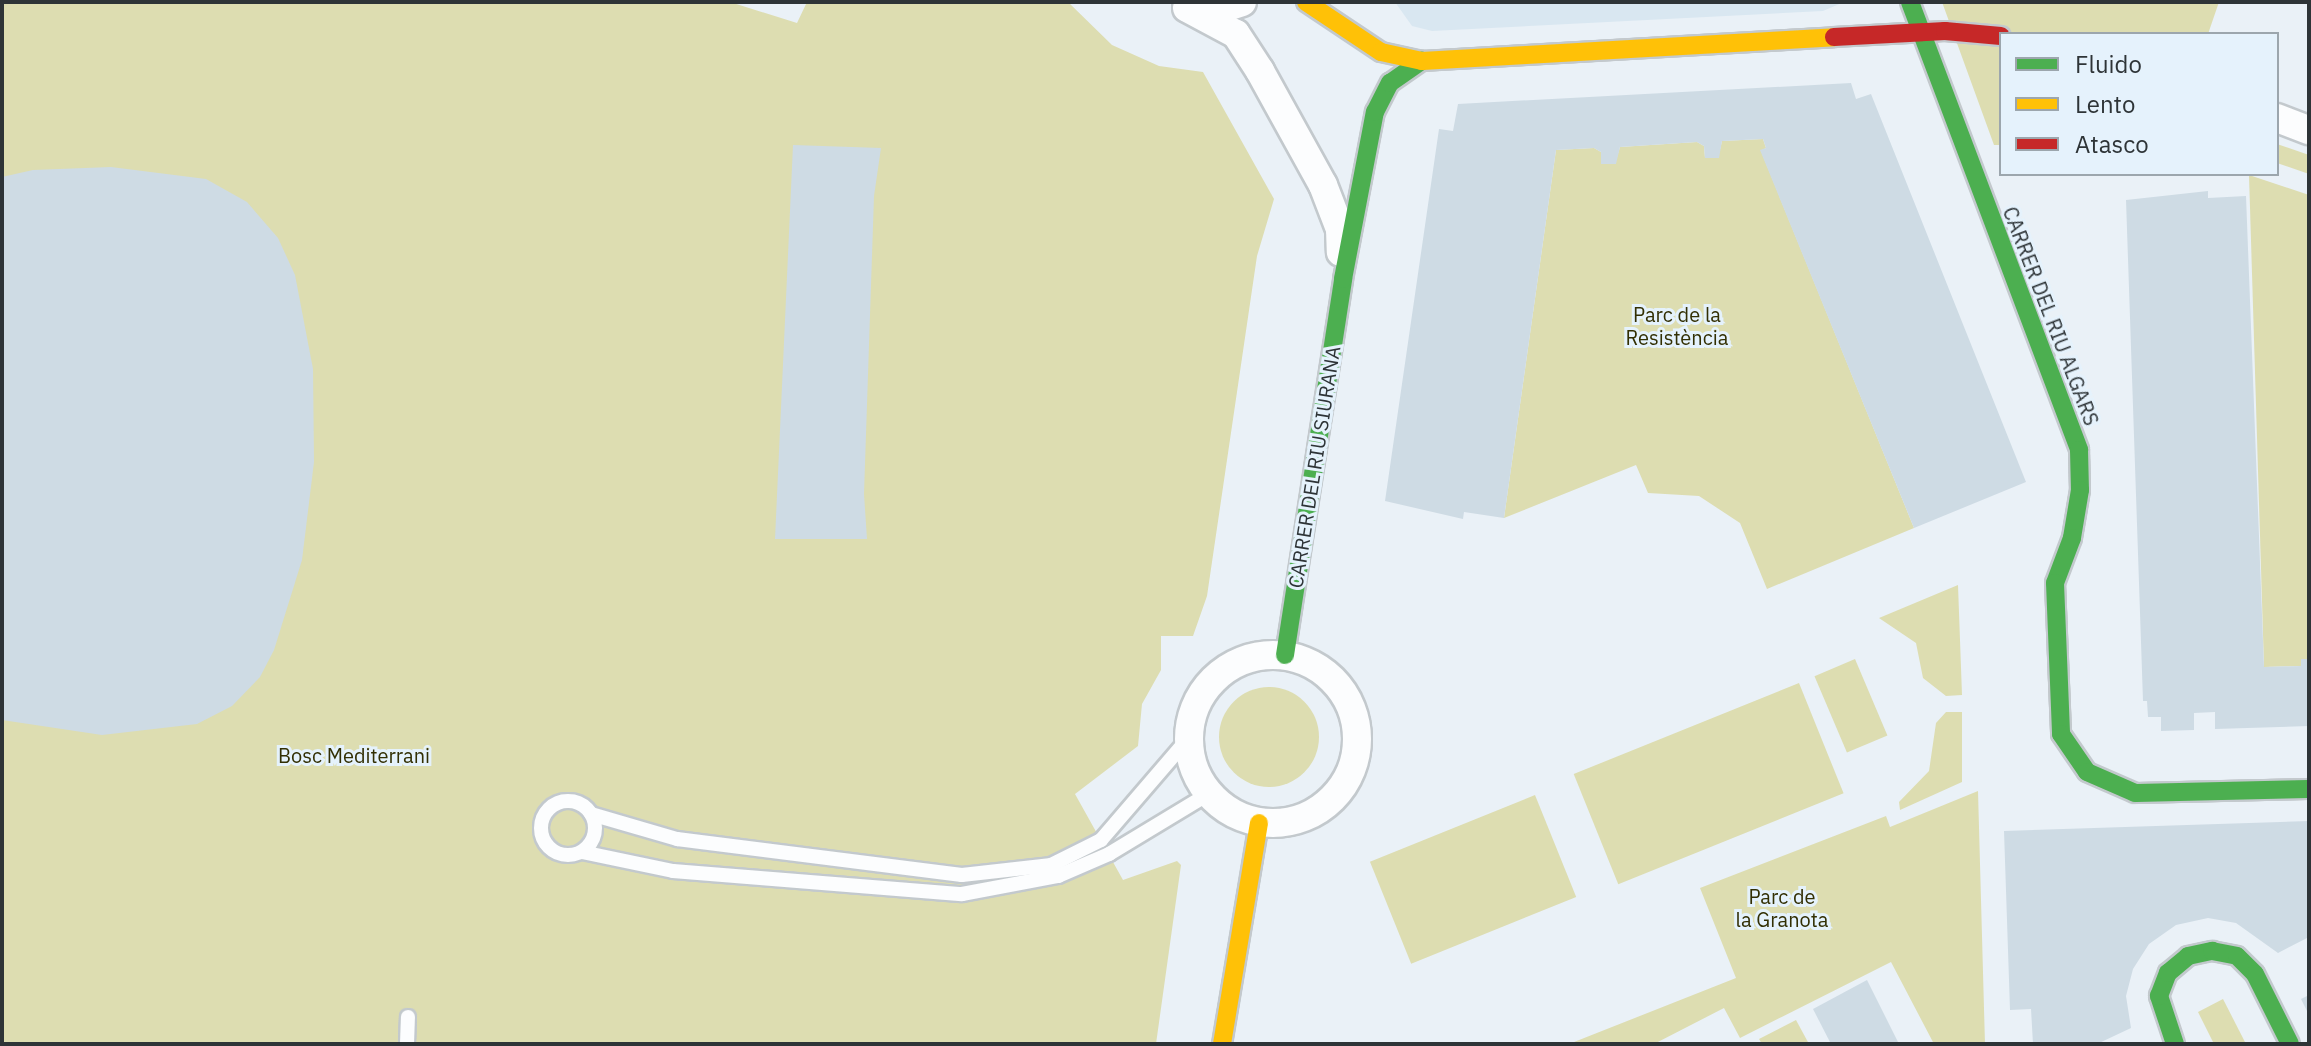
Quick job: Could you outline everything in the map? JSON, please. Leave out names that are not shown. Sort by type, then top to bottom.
[{"type":"street","points":[[1179,5],[1221,9],[1242,2]]},
{"type":"street","name":"CARRER DEL RIU SIURANA","points":[[1254,2],[1250,30],[1260,71]]},
{"type":"street","points":[[1306,2],[1381,52],[1422,61],[1920,33],[1999,36]]},
{"type":"street","name":"CARRER DEL RIU ALGARS","points":[[1910,2],[2079,450],[2080,490],[2072,538],[2055,583],[2061,734],[2087,772],[2135,793],[2309,789]]},
{"type":"street","name":"CARRER DEL RIU SIURANA","points":[[1179,5],[1236,34],[1260,71],[1323,185],[1340,229],[1343,279]]},
{"type":"street","name":"CARRER DEL RIU SIURANA","points":[[1285,655],[1343,279],[1375,112],[1390,83],[1422,61]]},
{"type":"street","points":[[2279,119],[2309,130]]},
{"type":"street","points":[[1285,655],[1317,666],[1348,700],[1356,725],[1355,765],[1333,799],[1311,814],[1259,823],[1232,813],[1208,794],[1194,769],[1187,740],[1192,712],[1206,686],[1228,666],[1256,656],[1285,655]]},
{"type":"street","points":[[1222,1044],[1259,823]]},
{"type":"street","points":[[2175,1044],[2159,996],[2168,973],[2188,956],[2212,951],[2237,956],[2255,974],[2290,1044]]},
{"type":"lane","points":[[1187,740],[1101,840],[1051,865],[962,875],[677,839],[591,814],[569,801],[551,807],[542,822],[544,840],[556,853],[582,852],[673,871],[962,894],[1058,876],[1109,854],[1208,794]]},
{"type":"lane","points":[[582,852],[593,839],[591,814]]},
{"type":"lane","points":[[407,1044],[408,1017]]},
{"type":"shaded area","points":[[1395,2],[1844,2],[1823,11],[1432,31],[1412,26]]},
{"type":"green space","name":"Bosc Mediterrani","points":[[2,2],[730,2],[797,23],[807,2],[1068,2],[1112,45],[1159,66],[1203,72],[1274,199],[1257,256],[1207,596],[1193,636],[1161,636],[1161,670],[1142,704],[1138,746],[1075,794],[1123,880],[1177,861],[1181,865],[1156,1044],[2,1044]]},
{"type":"green space","points":[[1942,2],[2219,2],[2209,32],[1999,32],[1999,145],[1994,145]]},
{"type":"green space","name":"Parc de la Resistència","points":[[1763,139],[1766,148],[1761,151],[1914,528],[1767,589],[1740,523],[1699,496],[1648,493],[1636,465],[1504,518],[1556,150],[1594,148],[1601,152],[1602,164],[1615,164],[1620,147],[1697,142],[1704,146],[1705,158],[1718,158],[1722,141]]},
{"type":"green space","points":[[2279,145],[2309,155],[2309,174],[2279,164]]},
{"type":"green space","points":[[2249,176],[2309,195],[2309,659],[2301,666],[2264,667]]},
{"type":"green space","points":[[1958,585],[1962,695],[1946,696],[1923,678],[1916,643],[1879,618]]},
{"type":"green space","points":[[1855,659],[1887,735],[1847,753],[1814,676]]},
{"type":"green space","points":[[1799,683],[1844,793],[1618,884],[1574,774]]},
{"type":"green space","points":[[1269,687],[1288,691],[1304,702],[1315,718],[1319,737],[1315,756],[1304,772],[1288,783],[1269,787],[1250,783],[1234,772],[1223,756],[1219,737],[1223,718],[1234,702],[1250,691]]},
{"type":"green space","points":[[1946,712],[1962,712],[1962,782],[1900,810],[1899,802],[1929,771],[1936,723]]},
{"type":"green space","name":"Parc de la Granota","points":[[1978,791],[1985,1044],[1934,1044],[1891,962],[1740,1038],[1724,1008],[1654,1044],[1569,1044],[1736,978],[1700,888],[1886,816],[1890,827]]},
{"type":"green space","points":[[1535,795],[1576,897],[1411,964],[1370,862]]},
{"type":"green space","points":[[2223,999],[2246,1044],[2214,1044],[2198,1012]]},
{"type":"green space","points":[[1796,1020],[1809,1044],[1762,1044],[1759,1039]]},
{"type":"building","points":[[1851,83],[1856,99],[1871,94],[2026,482],[1914,528],[1760,150],[1766,148],[1763,139],[1722,141],[1719,158],[1705,158],[1704,146],[1697,142],[1620,147],[1616,164],[1601,164],[1601,152],[1594,148],[1556,150],[1504,518],[1464,512],[1463,519],[1385,501],[1439,129],[1453,131],[1458,104]]},
{"type":"building","points":[[793,145],[881,148],[874,196],[864,494],[867,539],[775,539]]},
{"type":"building","points":[[111,167],[206,179],[247,202],[278,238],[295,275],[313,369],[314,462],[302,560],[274,650],[260,677],[232,706],[197,724],[102,735],[2,720],[2,177],[33,170]]},
{"type":"building","points":[[2208,191],[2208,198],[2246,196],[2264,667],[2301,666],[2301,659],[2309,659],[2309,726],[2215,729],[2215,712],[2194,713],[2194,730],[2161,731],[2161,717],[2148,717],[2147,701],[2143,701],[2126,200]]},
{"type":"building","points":[[2309,821],[2309,937],[2278,953],[2236,923],[2208,918],[2176,925],[2149,944],[2133,969],[2126,996],[2131,1028],[2097,1044],[2033,1044],[2031,1009],[2010,1010],[2004,831]]},
{"type":"building","points":[[1867,980],[1899,1044],[1831,1044],[1813,1009]]},
{"type":"building","points":[[2309,995],[2309,1015],[2301,999]]},
{"type":"traffic: fast","points":[[1910,2],[2079,450],[2080,490],[2072,538],[2055,583],[2061,734],[2087,772],[2135,793],[2309,789]]},
{"type":"traffic: fast","points":[[1285,655],[1343,279],[1375,112],[1390,83],[1422,61]]},
{"type":"traffic: fast","points":[[2175,1044],[2159,996],[2168,973],[2188,956],[2212,951],[2237,956],[2255,974],[2290,1044]]},
{"type":"traffic: slow","points":[[1306,2],[1381,52],[1422,61],[1834,37]]},
{"type":"traffic: slow","points":[[1222,1044],[1259,823]]},
{"type":"traffic: jam","points":[[1834,37],[1945,31],[1999,36]]}]
